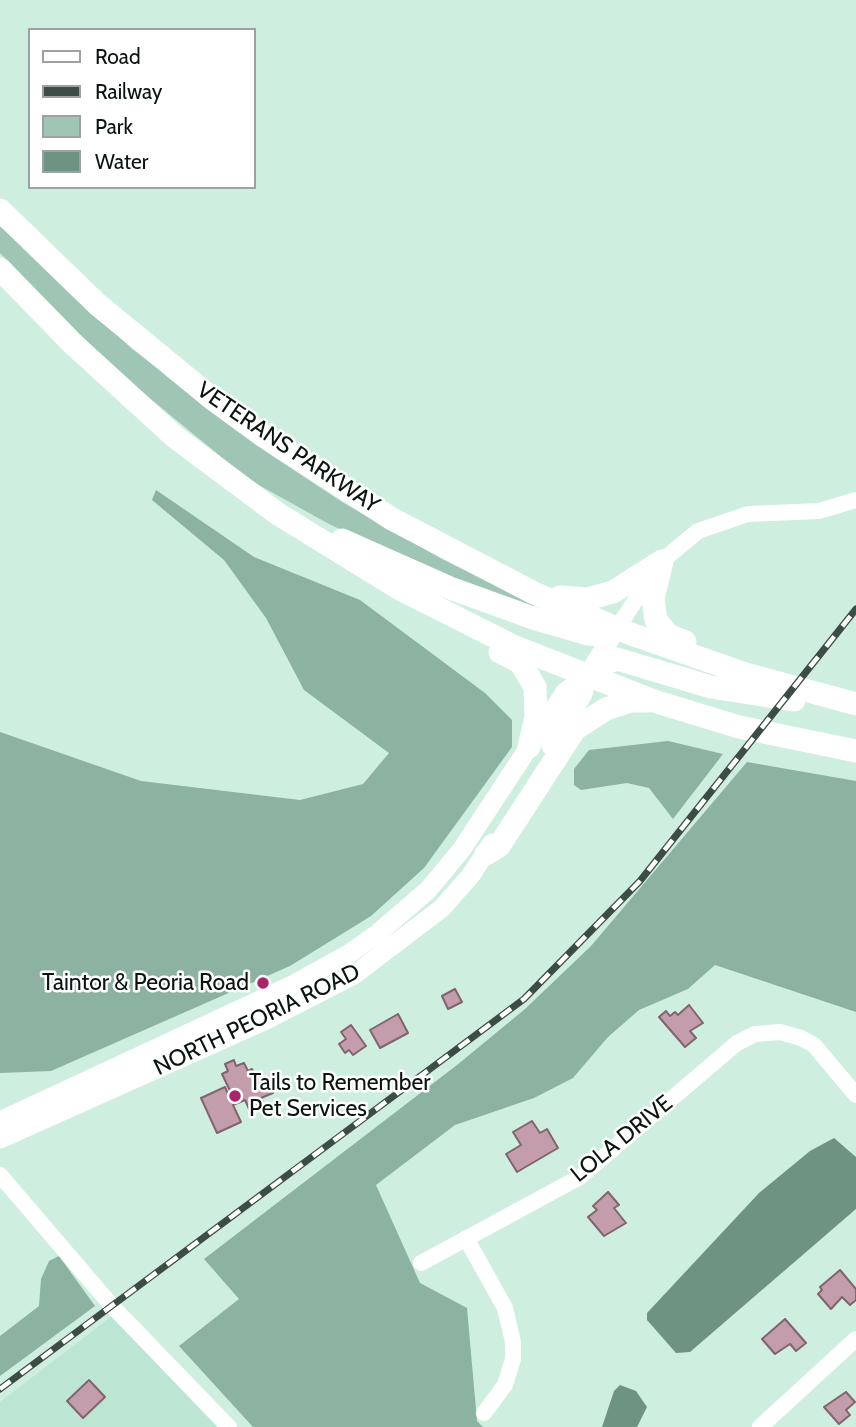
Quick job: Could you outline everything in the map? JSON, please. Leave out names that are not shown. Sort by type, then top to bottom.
[{"type":"highway","name":"VETERANS PARKWAY","points":[[0,210],[134,336],[262,435],[393,519],[534,593],[617,628]]},
{"type":"highway","points":[[0,269],[143,409],[271,509],[343,556],[463,622],[587,676],[654,701],[738,727],[856,751]]},
{"type":"highway","points":[[271,509],[484,601],[588,635],[600,635],[617,628],[746,674],[856,705]]},
{"type":"highway","points":[[343,556],[389,596],[520,662],[530,674],[537,701],[529,747]]},
{"type":"highway","points":[[534,593],[577,600],[604,595],[632,582],[662,561]]},
{"type":"highway","points":[[662,561],[653,599],[656,620],[662,630],[668,635],[734,660],[746,674]]},
{"type":"highway","points":[[587,676],[599,665],[617,659],[723,690],[856,705]]},
{"type":"highway","points":[[486,854],[499,846],[575,729],[614,705],[654,701]]},
{"type":"main road","name":"NORTH PEORIA ROAD","points":[[0,1139],[266,1020],[354,975],[442,908],[486,854],[583,694],[587,676],[617,628]]},
{"type":"main road","name":"NORTH PEORIA ROAD","points":[[0,1121],[294,984],[377,934],[428,890],[462,849],[565,692],[587,676]]},
{"type":"street","points":[[617,628],[662,561],[698,531],[731,518],[819,511],[856,500]]},
{"type":"street","name":"LOLA DRIVE","points":[[421,1263],[580,1177],[737,1043],[755,1034],[780,1032],[814,1045],[856,1095]]},
{"type":"street","points":[[0,1175],[112,1306],[229,1427]]},
{"type":"street","points":[[466,1238],[505,1308],[513,1342],[513,1359],[505,1385],[484,1413]]},
{"type":"street","points":[[760,1427],[856,1339]]},
{"type":"shaded area","points":[[156,490],[254,557],[360,600],[485,693],[512,720],[512,747],[424,868],[371,916],[290,966],[51,1071],[0,1073],[0,732],[141,781],[300,800],[363,784],[389,753],[304,690],[266,618],[224,560],[152,500]]},
{"type":"shaded area","points":[[668,741],[723,754],[673,819],[649,788],[627,783],[581,790],[574,785],[574,769],[589,750]]},
{"type":"shaded area","points":[[747,762],[856,781],[856,1012],[715,965],[688,989],[639,1010],[608,1037],[573,1078],[534,1098],[455,1125],[376,1185],[420,1283],[467,1308],[477,1421],[483,1427],[253,1427],[179,1346],[239,1299],[204,1259],[457,1065],[525,1009],[591,946]]},
{"type":"shaded area","points":[[59,1256],[95,1306],[0,1376],[0,1336],[39,1306],[41,1279],[49,1261]]},
{"type":"shaded area","points":[[112,1316],[217,1427],[0,1427],[0,1402]]},
{"type":"green space","points":[[0,226],[131,348],[268,453],[342,502],[442,559],[534,605],[532,610],[392,554],[329,524],[248,479],[113,368],[0,253]]},
{"type":"water","points":[[834,1138],[856,1157],[856,1209],[690,1352],[676,1353],[647,1320],[647,1313],[759,1193],[810,1151]]},
{"type":"water","points":[[620,1385],[636,1391],[647,1407],[637,1427],[602,1427],[614,1391]]},
{"type":"building","points":[[455,989],[462,1002],[448,1009],[442,996]]},
{"type":"building","points":[[689,1005],[703,1023],[690,1031],[696,1038],[685,1047],[659,1017],[666,1011],[670,1016],[675,1012],[678,1015]]},
{"type":"building","points":[[398,1014],[408,1033],[380,1048],[370,1030]]},
{"type":"building","points":[[351,1025],[366,1046],[353,1055],[349,1050],[345,1053],[339,1044],[346,1039],[341,1032]]},
{"type":"building","points":[[234,1060],[236,1066],[244,1063],[248,1071],[252,1069],[258,1080],[265,1077],[273,1093],[261,1098],[264,1104],[250,1111],[245,1100],[233,1105],[241,1122],[217,1133],[201,1098],[225,1087],[229,1096],[232,1095],[222,1074],[228,1071],[225,1064]]},
{"type":"building","points":[[532,1121],[540,1133],[547,1129],[558,1148],[517,1172],[506,1154],[521,1145],[513,1132]]},
{"type":"building","points":[[608,1192],[619,1205],[614,1208],[626,1223],[604,1236],[588,1217],[597,1210],[593,1206]]},
{"type":"building","points":[[840,1270],[856,1289],[856,1300],[850,1305],[842,1297],[831,1309],[818,1294],[822,1290],[820,1287]]},
{"type":"building","points":[[785,1319],[806,1343],[796,1351],[790,1344],[775,1354],[762,1339]]},
{"type":"building","points":[[89,1380],[105,1397],[83,1418],[67,1401]]},
{"type":"building","points":[[846,1392],[855,1402],[846,1410],[850,1415],[839,1424],[824,1407]]},
{"type":"railway","points":[[0,1389],[524,999],[640,881],[856,609]]},
{"type":"place","name":"Taintor & Peoria Road","points":[[263,983]]},
{"type":"place","name":"Tails to Remember Pet Services","points":[[235,1096]]}]
